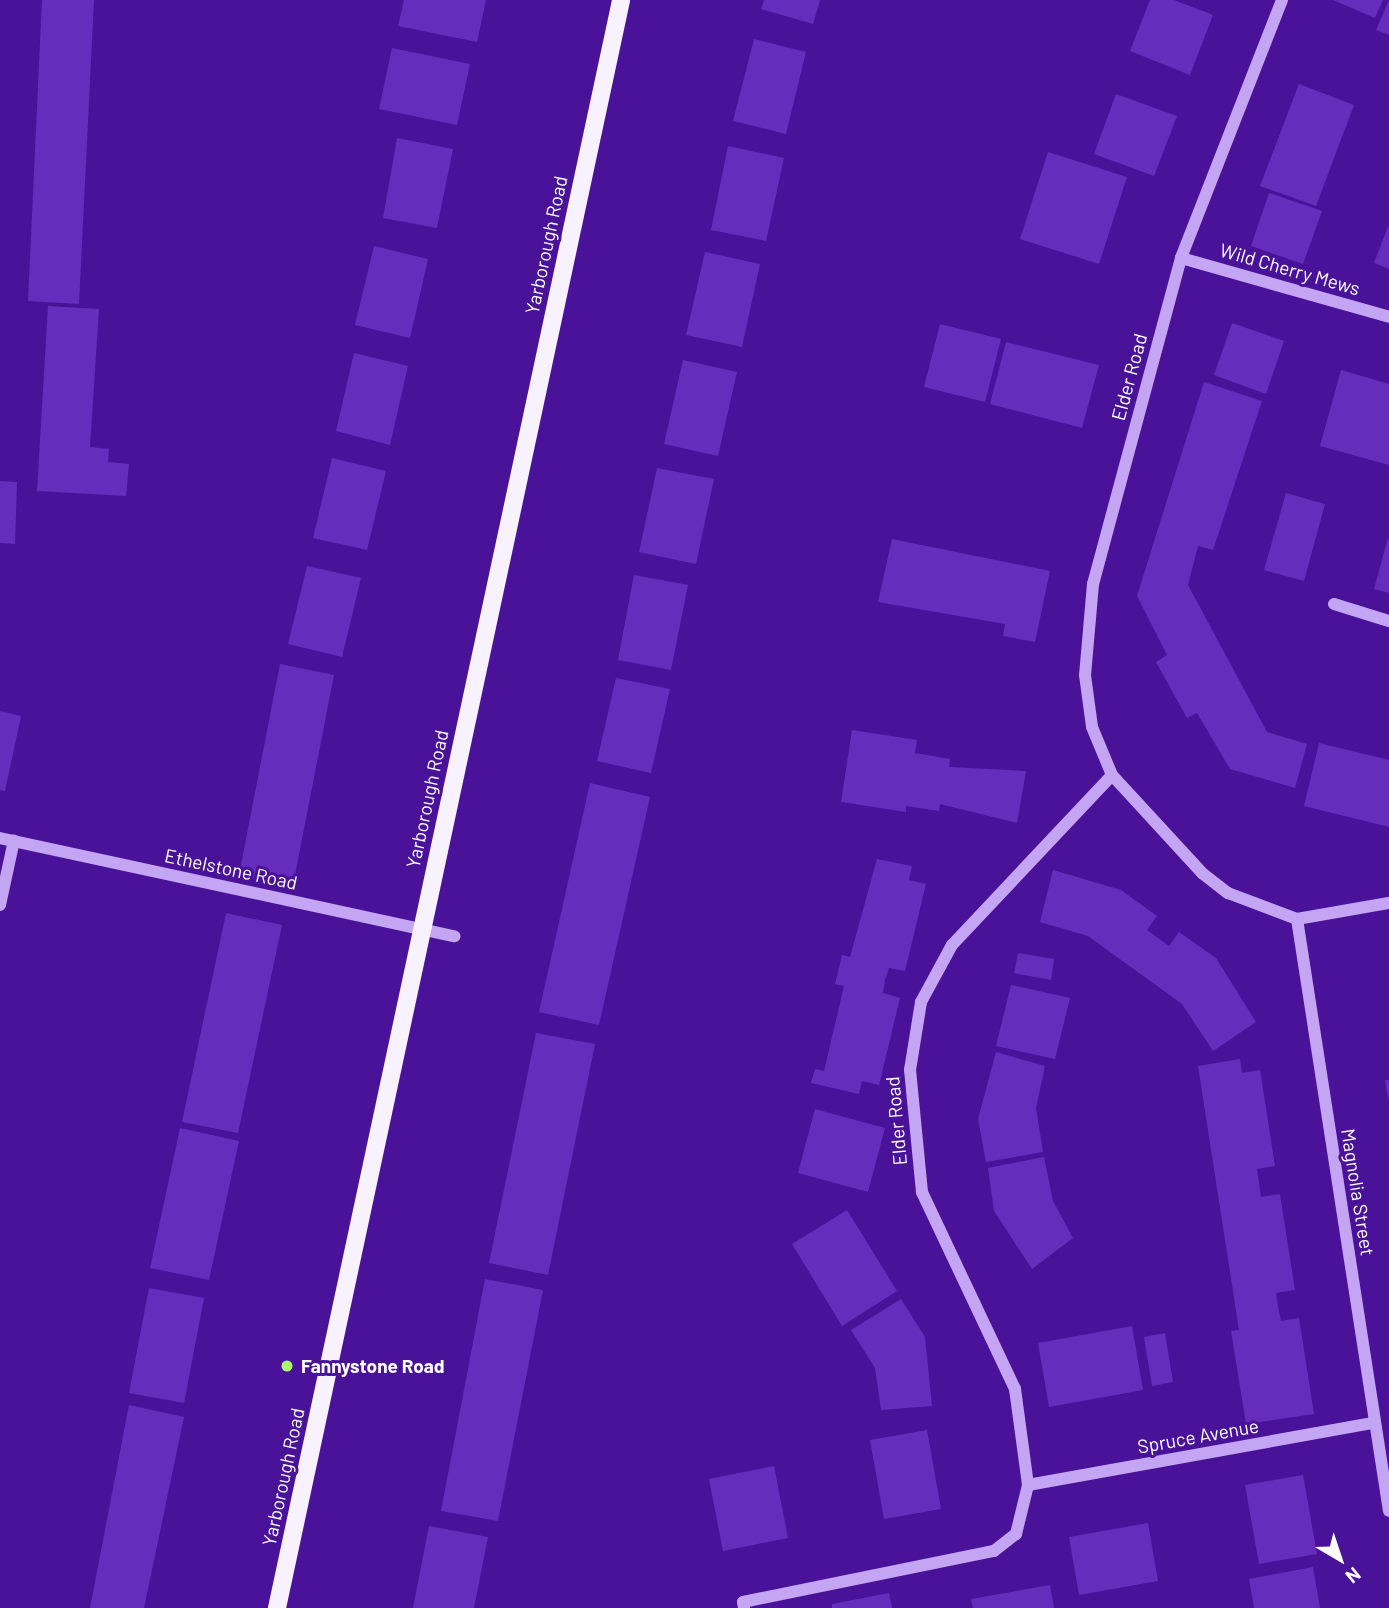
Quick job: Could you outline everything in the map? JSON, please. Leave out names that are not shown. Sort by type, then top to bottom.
[{"type":"main road","name":"Yarborough Road","points":[[277,1608],[621,0]]},
{"type":"street","name":"Elder Road","points":[[1282,0],[1181,258],[1093,584],[1086,630],[1092,727],[1112,775],[1202,873],[1228,893],[1297,919]]},
{"type":"street","name":"Wild Cherry Mews","points":[[1181,258],[1389,317]]},
{"type":"street","points":[[1334,604],[1389,621]]},
{"type":"street","name":"Elder Road","points":[[1028,1485],[1014,1389],[922,1192],[910,1070],[921,1002],[952,946],[1112,775]]},
{"type":"street","name":"Ethelstone Road","points":[[0,838],[455,936]]},
{"type":"street","points":[[0,905],[14,840]]},
{"type":"street","points":[[1297,919],[1389,903]]},
{"type":"street","name":"Magnolia Street","points":[[1297,919],[1389,1511]]},
{"type":"street","name":"Spruce Avenue","points":[[1028,1485],[1374,1423]]},
{"type":"street","points":[[744,1608],[743,1602],[994,1551],[1016,1534],[1028,1485]]},
{"type":"building","points":[[42,0],[94,0],[79,304],[28,301]]},
{"type":"building","points":[[404,0],[486,0],[477,42],[398,26]]},
{"type":"building","points":[[764,0],[820,0],[813,24],[761,9]]},
{"type":"building","points":[[1150,0],[1174,0],[1213,15],[1190,75],[1130,51]]},
{"type":"building","points":[[1333,0],[1383,0],[1375,18]]},
{"type":"building","points":[[1389,0],[1389,35],[1376,30]]},
{"type":"building","points":[[754,39],[806,52],[786,134],[733,121]]},
{"type":"building","points":[[392,48],[470,64],[457,125],[379,109]]},
{"type":"building","points":[[1299,84],[1354,105],[1316,206],[1260,186]]},
{"type":"building","points":[[1116,94],[1177,116],[1154,176],[1094,154]]},
{"type":"building","points":[[397,138],[453,149],[437,228],[383,218]]},
{"type":"building","points":[[728,146],[784,158],[766,241],[711,230]]},
{"type":"building","points":[[1048,152],[1127,177],[1099,264],[1020,239]]},
{"type":"building","points":[[1269,193],[1322,211],[1303,264],[1251,246]]},
{"type":"building","points":[[1389,224],[1389,269],[1374,263]]},
{"type":"building","points":[[374,246],[428,259],[410,338],[355,325]]},
{"type":"building","points":[[705,252],[760,264],[742,347],[686,335]]},
{"type":"building","points":[[48,306],[99,309],[90,447],[109,449],[108,462],[129,464],[126,496],[37,491]]},
{"type":"building","points":[[1232,323],[1284,341],[1266,394],[1214,375]]},
{"type":"building","points":[[940,324],[1001,339],[985,402],[924,387]]},
{"type":"building","points":[[1006,342],[1099,365],[1082,428],[990,404]]},
{"type":"building","points":[[354,353],[408,366],[390,445],[336,431]]},
{"type":"building","points":[[683,360],[737,372],[718,456],[664,444]]},
{"type":"building","points":[[1341,370],[1389,384],[1389,465],[1320,446]]},
{"type":"building","points":[[1204,382],[1262,401],[1213,550],[1198,546],[1188,585],[1267,732],[1307,744],[1295,788],[1230,769],[1197,713],[1187,718],[1156,662],[1167,655],[1137,596]]},
{"type":"building","points":[[332,458],[386,471],[367,550],[313,538]]},
{"type":"building","points":[[657,468],[714,479],[696,564],[639,552]]},
{"type":"building","points":[[0,481],[17,482],[15,544],[0,543]]},
{"type":"building","points":[[1286,493],[1325,504],[1304,581],[1264,570]]},
{"type":"building","points":[[1389,538],[1389,593],[1374,589]]},
{"type":"building","points":[[892,539],[1050,571],[1035,642],[1003,636],[1005,624],[878,602]]},
{"type":"building","points":[[307,566],[361,578],[342,657],[288,644]]},
{"type":"building","points":[[634,575],[688,585],[671,670],[618,660]]},
{"type":"building","points":[[280,664],[334,675],[293,885],[239,875]]},
{"type":"building","points":[[616,678],[670,689],[651,773],[597,761]]},
{"type":"building","points":[[0,711],[21,716],[5,791],[0,790]]},
{"type":"building","points":[[852,730],[917,740],[915,753],[950,759],[949,767],[1026,771],[1017,823],[940,804],[939,811],[906,806],[906,812],[841,802]]},
{"type":"building","points":[[1319,743],[1389,760],[1389,827],[1304,806]]},
{"type":"building","points":[[590,783],[650,797],[599,1025],[539,1012]]},
{"type":"building","points":[[877,859],[912,866],[909,880],[926,884],[905,971],[889,968],[885,980],[883,993],[900,998],[879,1085],[862,1081],[859,1094],[811,1083],[815,1069],[824,1071],[844,986],[835,984],[842,955],[850,957]]},
{"type":"building","points":[[1053,870],[1121,890],[1157,916],[1147,930],[1169,946],[1179,932],[1216,958],[1256,1022],[1213,1051],[1182,1004],[1088,936],[1040,922]]},
{"type":"building","points":[[226,913],[282,925],[238,1133],[182,1122]]},
{"type":"building","points":[[1018,953],[1054,959],[1051,980],[1014,973]]},
{"type":"building","points":[[1011,985],[1070,998],[1055,1059],[996,1046]]},
{"type":"building","points":[[536,1033],[595,1044],[548,1275],[489,1263]]},
{"type":"building","points":[[996,1052],[1045,1066],[1036,1108],[1043,1152],[986,1162],[978,1119]]},
{"type":"building","points":[[1240,1059],[1242,1073],[1260,1070],[1275,1166],[1257,1169],[1261,1197],[1280,1194],[1295,1290],[1276,1293],[1278,1307],[1281,1321],[1299,1318],[1314,1414],[1246,1424],[1231,1331],[1239,1330],[1198,1066]]},
{"type":"building","points":[[1385,1080],[1389,1080],[1389,1098],[1388,1098]]},
{"type":"building","points":[[815,1109],[885,1128],[868,1192],[798,1173]]},
{"type":"building","points":[[180,1128],[239,1141],[209,1280],[150,1268]]},
{"type":"building","points":[[1044,1157],[1053,1201],[1073,1238],[1032,1269],[994,1211],[988,1168]]},
{"type":"building","points":[[847,1210],[897,1291],[842,1326],[792,1244]]},
{"type":"building","points":[[485,1279],[543,1290],[498,1521],[441,1511]]},
{"type":"building","points":[[149,1288],[204,1298],[184,1403],[129,1393]]},
{"type":"building","points":[[901,1299],[925,1337],[932,1406],[881,1410],[875,1368],[851,1330]]},
{"type":"building","points":[[1132,1326],[1143,1390],[1049,1407],[1038,1343]]},
{"type":"building","points":[[1165,1333],[1173,1382],[1152,1386],[1144,1337]]},
{"type":"building","points":[[129,1405],[184,1417],[144,1608],[90,1608]]},
{"type":"building","points":[[927,1430],[941,1509],[884,1519],[870,1440]]},
{"type":"building","points":[[774,1466],[788,1538],[723,1551],[709,1479]]},
{"type":"building","points":[[1303,1475],[1317,1554],[1259,1564],[1245,1485]]},
{"type":"building","points":[[1148,1523],[1158,1581],[1079,1595],[1069,1537]]},
{"type":"building","points":[[429,1526],[488,1537],[474,1608],[413,1608]]},
{"type":"building","points":[[1313,1567],[1320,1608],[1254,1608],[1249,1579]]},
{"type":"building","points":[[1050,1585],[1054,1608],[973,1608],[971,1599]]},
{"type":"building","points":[[889,1593],[892,1608],[832,1608],[832,1604]]},
{"type":"place","name":"Fannystone Road","points":[[287,1366]]}]
